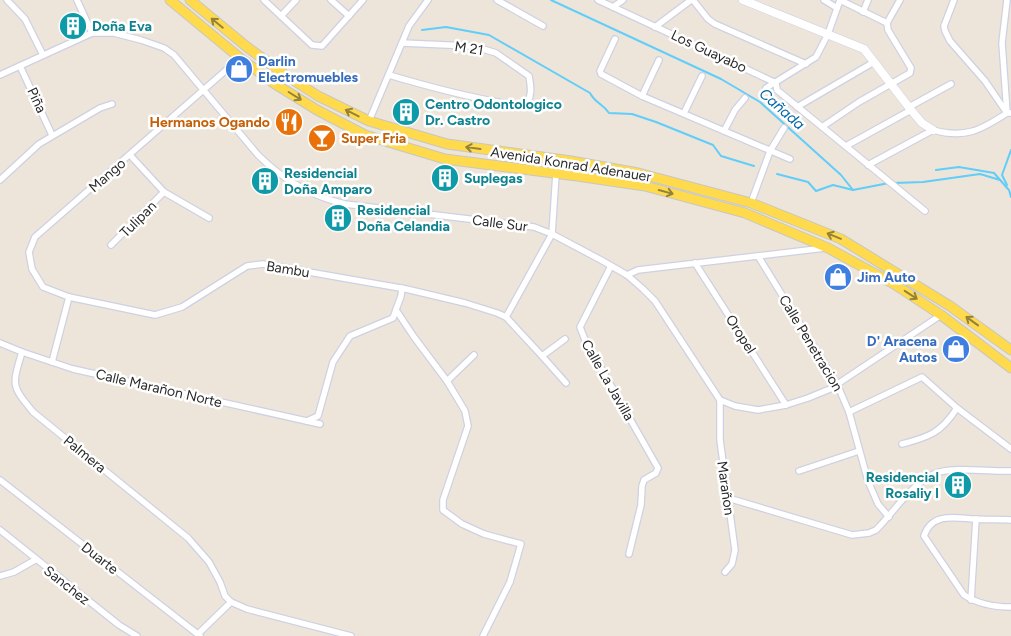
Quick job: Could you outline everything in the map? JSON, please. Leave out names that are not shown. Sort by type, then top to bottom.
[{"type":"main road","name":"Avenida Konrad Adenauer","points":[[170,0],[240,58],[317,110],[365,135],[445,159],[645,186],[745,213],[828,248],[894,284],[941,315],[1011,368]]},
{"type":"main road","name":"Avenida Konrad Adenauer","points":[[190,0],[247,47],[284,74],[318,96],[369,122],[447,144],[571,161],[638,173],[751,204],[841,239],[950,306],[1011,350]]},
{"type":"main road","points":[[445,159],[447,144]]},
{"type":"street","points":[[7,0],[25,20],[43,55]]},
{"type":"street","points":[[0,75],[92,33],[77,0]]},
{"type":"street","points":[[264,0],[312,45],[322,46],[363,0]]},
{"type":"street","points":[[281,16],[296,0]]},
{"type":"street","points":[[331,0],[349,16]]},
{"type":"street","points":[[369,122],[414,18],[428,0]]},
{"type":"street","points":[[497,0],[543,26]]},
{"type":"street","name":"Los Guayabo","points":[[598,0],[776,82],[777,90],[924,211]]},
{"type":"street","points":[[613,7],[623,0]]},
{"type":"street","points":[[655,27],[692,0],[708,19],[715,24],[806,64]]},
{"type":"street","points":[[743,0],[864,49],[910,109],[922,123],[933,130],[945,133],[964,133],[983,128],[1009,113]]},
{"type":"street","points":[[824,0],[837,8]]},
{"type":"street","points":[[766,88],[816,57],[828,34],[840,0],[887,24]]},
{"type":"street","points":[[863,12],[868,0]]},
{"type":"street","points":[[822,127],[859,102],[910,74],[911,70],[888,30],[887,24],[900,0]]},
{"type":"street","points":[[954,0],[944,26],[945,31],[950,41],[985,81],[1009,113]]},
{"type":"street","points":[[1007,0],[1002,43],[1009,113]]},
{"type":"street","name":"Calle Sur","points":[[92,33],[114,33],[153,43],[164,48],[174,56],[271,168],[306,191],[326,200],[345,204],[534,227],[552,234],[628,275],[654,301],[720,400]]},
{"type":"street","points":[[615,39],[600,73],[642,96],[790,159]]},
{"type":"street","name":"M 21","points":[[389,75],[428,87],[491,102],[523,106],[528,101],[531,90],[529,76],[496,54],[483,48],[402,43]]},
{"type":"street","name":"Mango","points":[[32,270],[30,252],[35,237],[240,58]]},
{"type":"street","points":[[642,96],[659,60]]},
{"type":"street","points":[[797,107],[874,62]]},
{"type":"street","name":"Piña","points":[[20,66],[52,136]]},
{"type":"street","points":[[684,113],[702,76]]},
{"type":"street","points":[[846,146],[951,84]]},
{"type":"street","points":[[724,131],[735,110],[746,98]]},
{"type":"street","points":[[0,180],[39,144],[100,108],[112,104]]},
{"type":"street","points":[[751,204],[770,151],[784,128]]},
{"type":"street","points":[[868,165],[933,130]]},
{"type":"street","points":[[130,155],[164,192],[209,218]]},
{"type":"street","points":[[556,174],[552,234],[506,317],[566,383]]},
{"type":"street","name":"Tulipan","points":[[111,245],[164,192]]},
{"type":"street","points":[[628,275],[638,270],[828,248]]},
{"type":"street","name":"Calle Penetracion","points":[[758,256],[837,384],[850,412],[868,481],[878,504],[889,517]]},
{"type":"street","name":"Oropel","points":[[695,263],[786,406]]},
{"type":"street","name":"Bambu","points":[[32,270],[43,287],[69,297],[155,315],[182,307],[247,266],[263,264],[402,288],[465,303],[506,317]]},
{"type":"street","name":"Calle La Javilla","points":[[611,266],[580,327],[658,468],[656,473],[644,480],[641,505],[629,554]]},
{"type":"street","points":[[307,421],[318,416],[332,362],[350,336],[393,318],[402,296],[402,288]]},
{"type":"street","points":[[52,362],[69,297]]},
{"type":"street","points":[[396,310],[447,381],[465,411],[468,426],[443,500],[442,510],[462,524],[484,534],[521,544],[510,582],[482,636]]},
{"type":"street","points":[[720,400],[735,406],[758,410],[786,406],[830,389],[941,315]]},
{"type":"street","points":[[542,356],[565,339]]},
{"type":"street","name":"Calle Marañon Norte","points":[[0,343],[73,370],[320,424]]},
{"type":"street","name":"Palmera","points":[[22,352],[14,379],[18,393],[33,412],[188,538],[209,562],[225,596],[231,602]]},
{"type":"street","points":[[447,381],[474,355]]},
{"type":"street","points":[[850,412],[920,377],[925,378],[957,408],[1011,450]]},
{"type":"street","name":"Marañon","points":[[720,400],[720,440],[735,550],[732,564],[726,572]]},
{"type":"street","points":[[902,444],[921,439],[936,432],[948,422],[957,408]]},
{"type":"street","points":[[799,471],[859,451]]},
{"type":"street","points":[[728,498],[852,535],[869,533],[876,530],[915,487],[934,474],[962,470],[1011,471]]},
{"type":"street","name":"Duarte","points":[[0,480],[199,635]]},
{"type":"street","points":[[1011,520],[947,517],[929,527],[924,536],[958,588],[970,600],[998,607],[1011,607]]},
{"type":"street","points":[[970,600],[976,519]]},
{"type":"street","name":"Sanchez","points":[[0,530],[35,560],[136,636]]},
{"type":"street","points":[[0,576],[14,572],[35,560]]},
{"type":"street","points":[[199,635],[231,602],[247,609],[351,636]]},
{"type":"waterway","name":"Cañada","points":[[551,0],[721,79],[760,102],[841,175],[853,190],[889,183]]},
{"type":"waterway","points":[[422,30],[446,27],[489,35],[590,93],[609,113],[632,114],[656,122],[713,145],[721,156],[754,166]]},
{"type":"waterway","name":"Cañada","points":[[1007,185],[1002,175],[1011,150]]},
{"type":"waterway","points":[[936,170],[959,167],[994,173],[1008,189]]},
{"type":"waterway","points":[[777,174],[808,182],[816,191],[833,185],[853,190]]},
{"type":"waterway","name":"Cañada","points":[[894,183],[923,182],[980,174],[1000,180]]},
{"type":"waterway","name":"Cañada","points":[[1009,190],[1011,197]]},
{"type":"place","name":"Doña Eva","points":[[73,26]]},
{"type":"place","name":"Darlin Electromuebles","points":[[239,69]]},
{"type":"place","name":"Centro Odontologico Dr. Castro","points":[[406,112]]},
{"type":"place","name":"Hermanos Ogando","points":[[289,122]]},
{"type":"place","name":"Super Fria","points":[[322,138]]},
{"type":"place","name":"Suplegas","points":[[445,178]]},
{"type":"place","name":"Residencial Doña Amparo","points":[[265,181]]},
{"type":"place","name":"Residencial Doña Celandia","points":[[338,218]]},
{"type":"place","name":"Jim Auto","points":[[838,277]]},
{"type":"place","name":"D' Aracena Autos","points":[[956,349]]},
{"type":"place","name":"Residencial Rosaliy I","points":[[958,485]]}]
